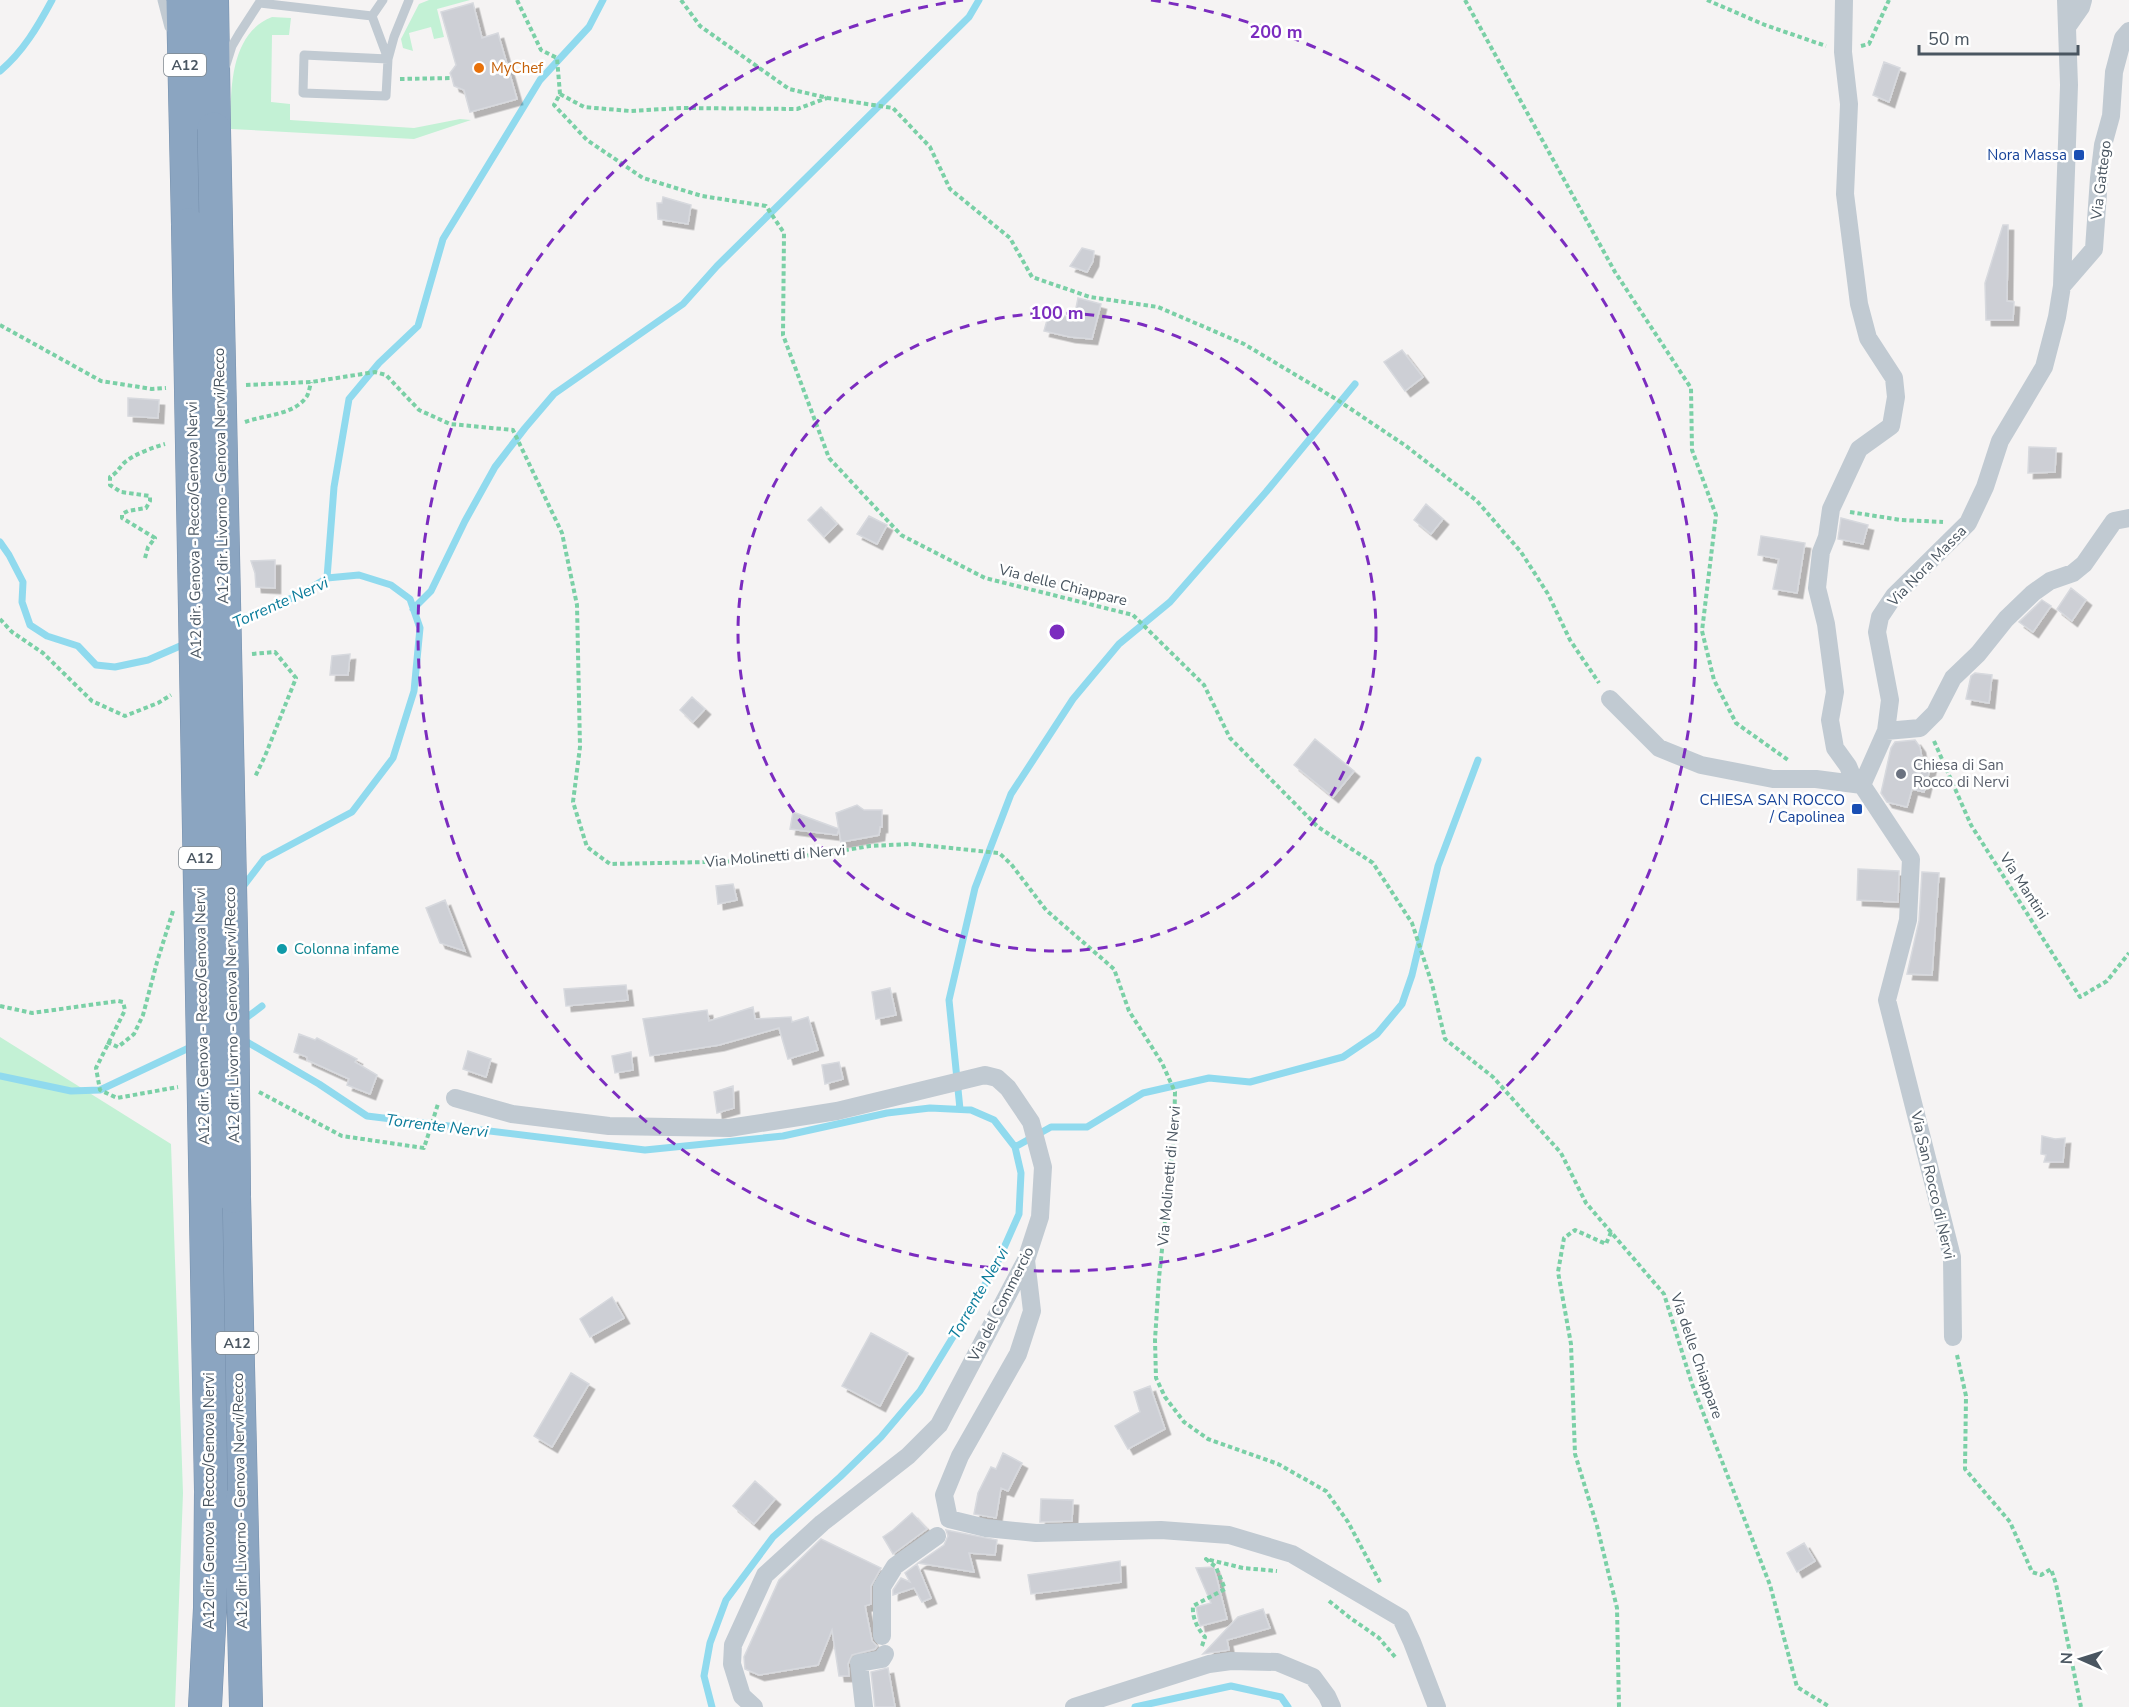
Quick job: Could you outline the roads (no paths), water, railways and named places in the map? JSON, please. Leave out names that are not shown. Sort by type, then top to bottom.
[{"type":"highway","name":"A12","points":[[183,0],[185,91],[200,130]]},
{"type":"highway","name":"A12 dir. Livorno - Genova Nervi/Recco","points":[[212,0],[200,130],[232,979],[225,1491],[246,1707]]},
{"type":"highway","name":"A12 dir. Genova - Recco/Genova Nervi","points":[[205,1707],[210,1608],[225,1491]]},
{"type":"street","name":"Via San Rocco di Nervi","points":[[1844,0],[1843,52],[1849,104],[1845,194],[1859,304],[1868,338],[1894,378],[1896,397],[1891,426],[1859,449],[1831,509],[1827,537],[1821,552],[1817,588],[1826,624],[1835,692],[1830,720],[1835,748],[1911,859],[1908,920],[1887,1000],[1952,1257],[1953,1337]]},
{"type":"street","name":"Via Nora Massa","points":[[1859,784],[1886,731],[1890,700],[1877,632],[1880,617],[1894,596],[1968,523],[1985,487],[2000,441],[2044,367],[2057,317],[2062,286],[2069,85],[2066,0]]},
{"type":"street","points":[[2067,27],[2081,7],[2083,0]]},
{"type":"street","name":"Via Gattego","points":[[2062,286],[2094,249],[2098,178],[2103,145],[2111,116],[2114,72],[2123,38],[2129,31]]},
{"type":"street","points":[[1886,731],[1920,728],[1935,712],[1953,678],[1978,654],[2006,619],[2033,593],[2050,581],[2073,573],[2084,564],[2114,521],[2129,518]]},
{"type":"street","points":[[1610,699],[1659,748],[1701,765],[1773,779],[1816,779],[1859,784]]},
{"type":"street","name":"Via del Commercio","points":[[454,1098],[512,1114],[609,1126],[729,1128],[837,1112],[984,1075],[997,1078],[1008,1088],[1031,1122],[1043,1167],[1040,1217],[1026,1260],[939,1425],[908,1456],[822,1523],[765,1575],[733,1646],[732,1664],[742,1696],[754,1707]]},
{"type":"street","points":[[1026,1260],[1032,1311],[1018,1354],[960,1456],[944,1496],[949,1519],[986,1528],[1036,1533],[1161,1530],[1229,1535],[1292,1554],[1401,1618],[1437,1707]]},
{"type":"street","points":[[882,1636],[882,1587],[895,1566],[937,1536]]},
{"type":"street","points":[[864,1707],[859,1663],[882,1659],[885,1654]]},
{"type":"street","points":[[1074,1707],[1209,1664],[1231,1661],[1277,1662],[1313,1677],[1332,1707]]},
{"type":"lane","points":[[162,0],[172,37]]},
{"type":"lane","points":[[372,16],[383,0]]},
{"type":"lane","points":[[388,59],[304,55],[303,93],[386,96],[388,59],[409,0]]},
{"type":"lane","points":[[225,73],[232,46],[244,24],[261,1],[372,16]]},
{"type":"lane","points":[[372,16],[388,59]]},
{"type":"lane","points":[[174,47],[185,91]]},
{"type":"lane","points":[[200,130],[223,84]]},
{"type":"waterway","points":[[0,71],[23,47],[52,0]]},
{"type":"waterway","points":[[327,578],[334,487],[349,399],[379,363],[418,326],[443,239],[540,80],[589,27],[603,0]]},
{"type":"waterway","points":[[413,609],[431,591],[465,521],[495,467],[554,394],[683,304],[717,266],[969,17],[979,0]]},
{"type":"waterway","points":[[960,1109],[949,1000],[975,888],[1011,794],[1073,699],[1119,644],[1170,602],[1266,492],[1355,384]]},
{"type":"waterway","name":"Torrente Nervi","points":[[0,542],[23,582],[22,602],[30,625],[47,636],[78,646],[96,665],[115,667],[148,660],[187,643]]},
{"type":"waterway","name":"Torrente Nervi","points":[[233,623],[299,595],[327,578],[359,575],[391,585],[410,599],[420,628],[414,691],[393,758],[352,812],[264,859],[242,888]]},
{"type":"waterway","points":[[1015,1147],[1051,1127],[1087,1127],[1143,1093],[1209,1078],[1250,1082],[1343,1057],[1377,1034],[1402,1004],[1412,975],[1438,866],[1478,760]]},
{"type":"waterway","points":[[242,1021],[262,1006]]},
{"type":"waterway","name":"Torrente Nervi","points":[[242,1039],[319,1084],[367,1116],[645,1150],[783,1136],[887,1113],[930,1108],[971,1110],[994,1120],[1015,1147],[1021,1173],[1019,1214],[995,1268],[920,1391],[881,1437],[773,1537],[726,1600],[710,1643],[704,1676],[712,1707]]},
{"type":"waterway","points":[[0,1076],[71,1091],[100,1090],[193,1046]]},
{"type":"waterway","name":"Torrente Nervi","points":[[1135,1707],[1231,1686],[1281,1697],[1288,1707]]},
{"type":"place","name":"MyChef","points":[[479,68]]},
{"type":"place","name":"Nora Massa","points":[[2079,155]]},
{"type":"place","name":"Chiesa di San Rocco di Nervi","points":[[1901,774]]},
{"type":"place","name":"CHIESA SAN ROCCO / Capolinea","points":[[1857,809]]},
{"type":"place","name":"Colonna infame","points":[[282,949]]}]
